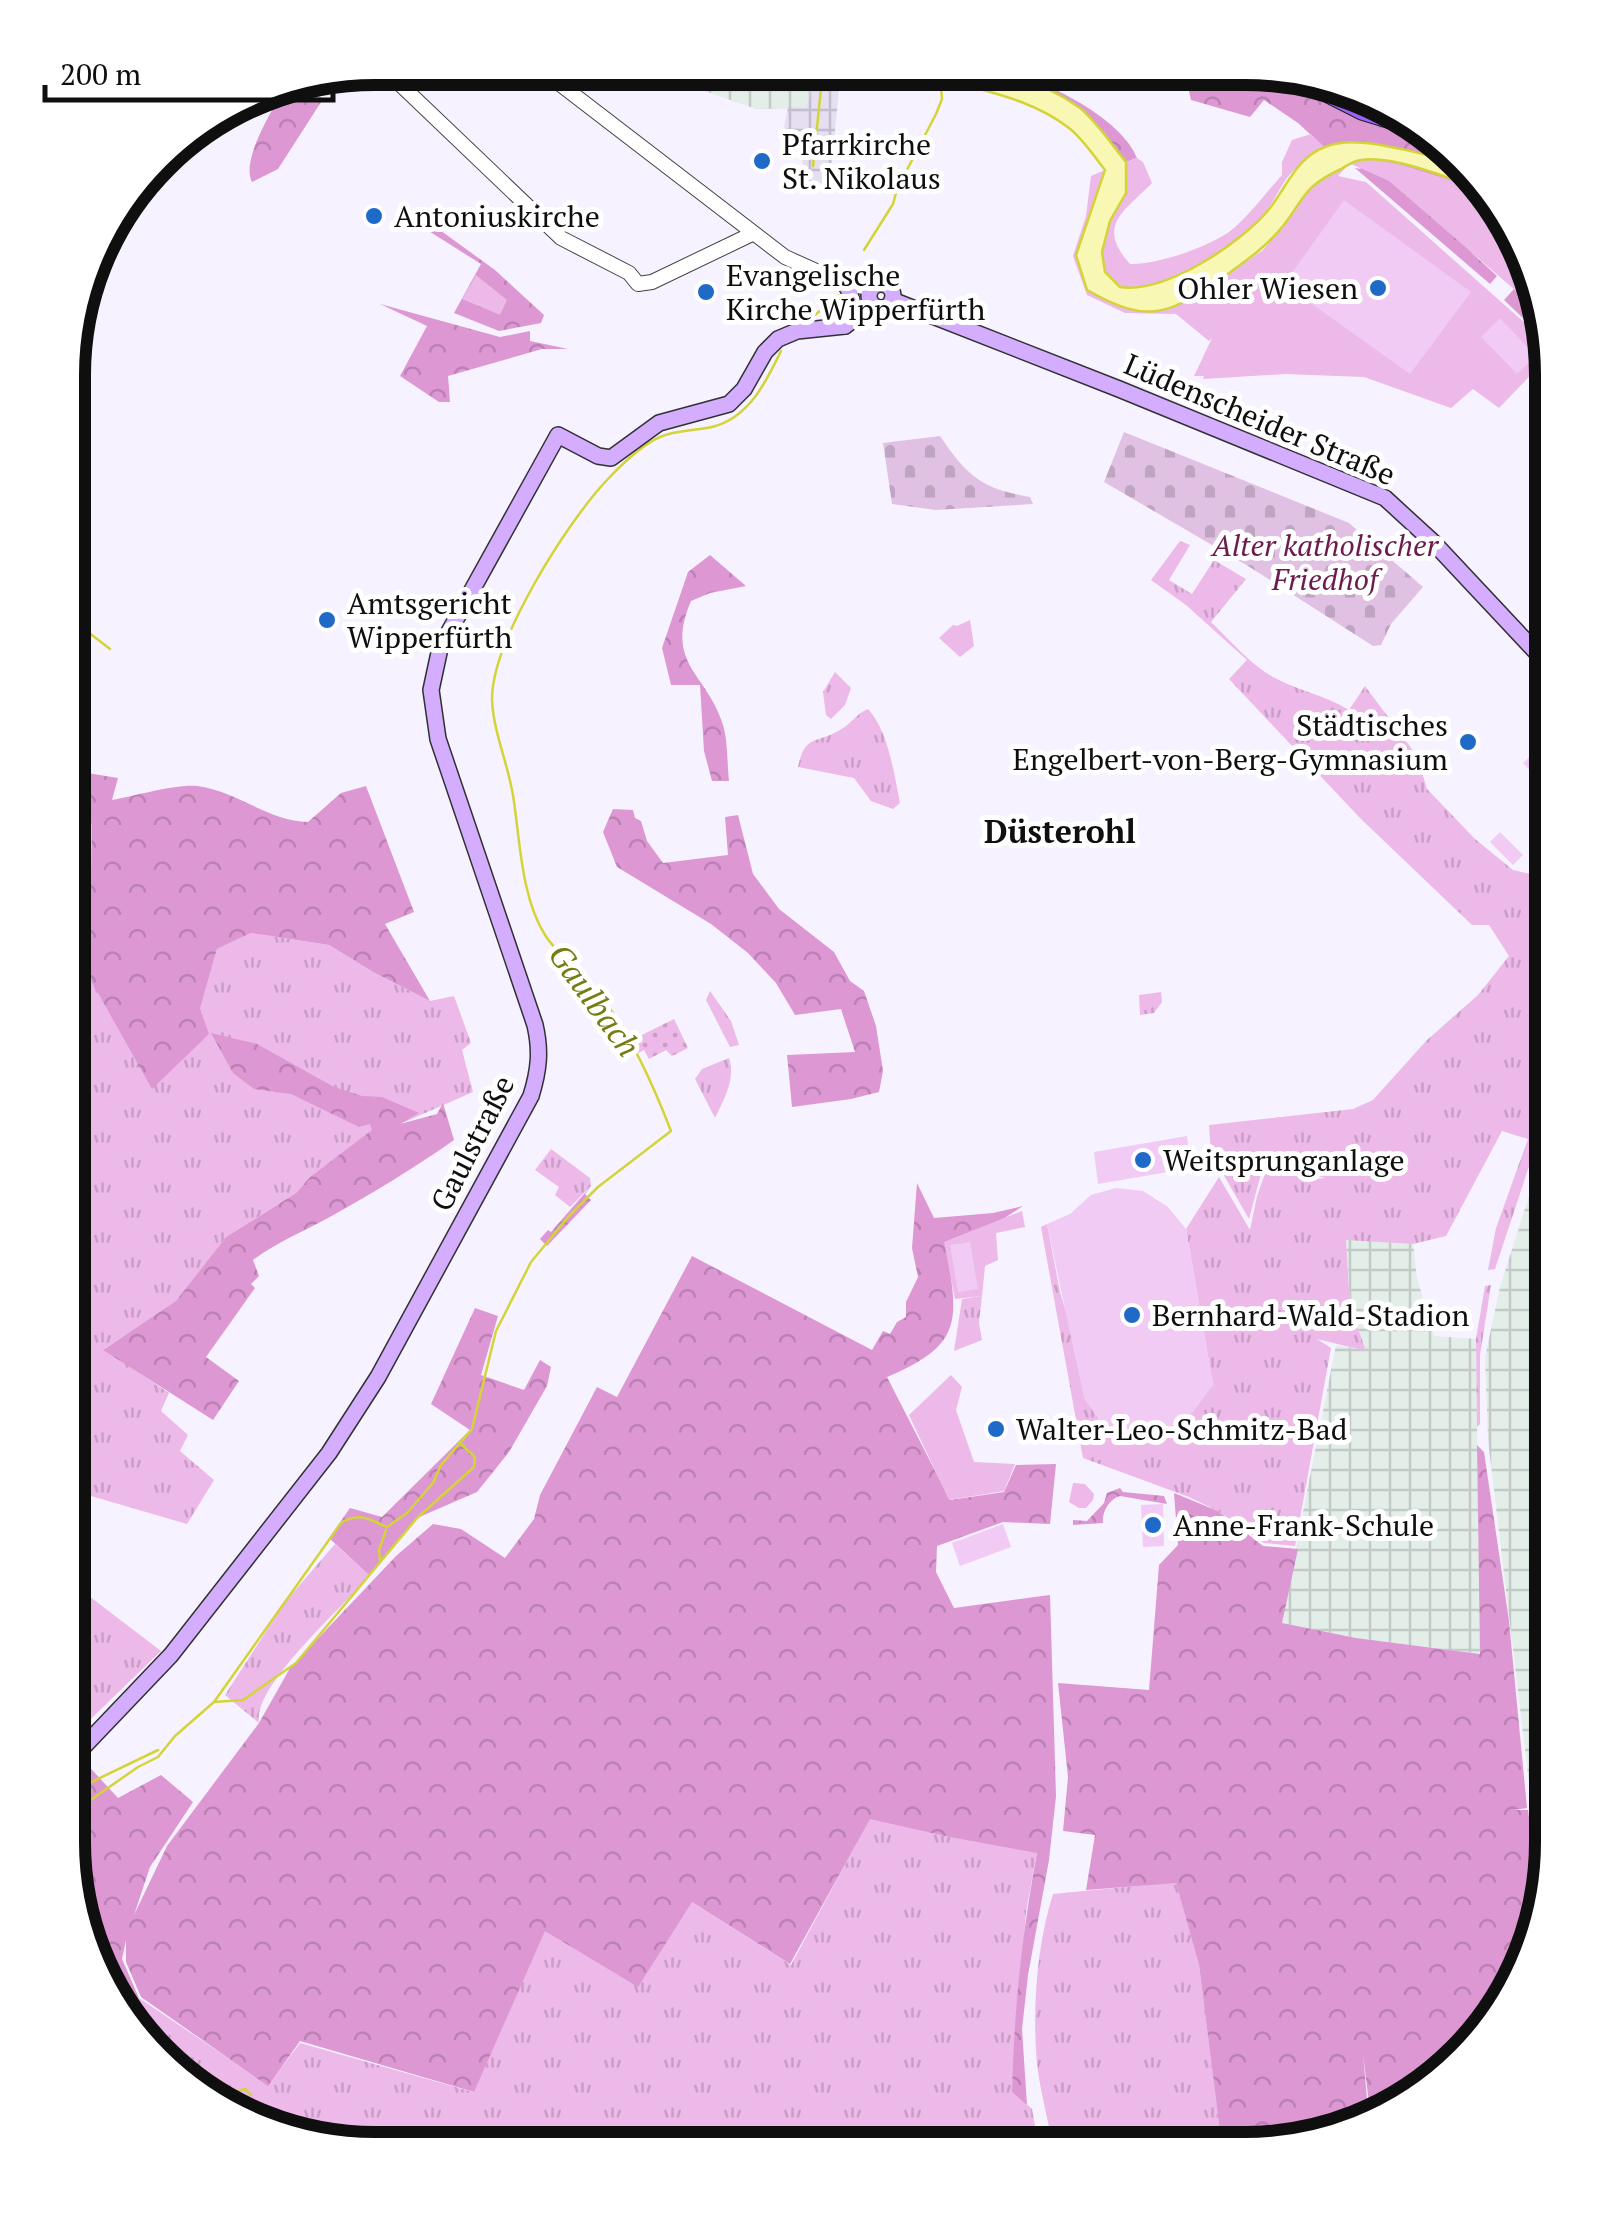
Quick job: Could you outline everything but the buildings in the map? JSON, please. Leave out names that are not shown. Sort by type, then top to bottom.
[{"type":"main road","points":[[845,326],[852,308],[846,284]]},
{"type":"main road","name":"Lüdenscheider Straße","points":[[872,297],[880,284],[888,286],[892,300],[1385,498],[1434,542],[1535,651]]},
{"type":"main road","points":[[845,326],[872,297]]},
{"type":"main road","name":"Gaulstraße","points":[[85,1745],[196,1624],[328,1453],[359,1407],[531,1096],[539,1069],[536,1025],[438,740],[430,690],[440,648],[558,435],[598,456],[611,458],[659,423],[729,404],[750,380],[765,352],[784,335],[845,326]]},
{"type":"street","points":[[401,86],[543,223],[573,245],[629,273],[638,284],[652,282],[745,232]]},
{"type":"street","points":[[563,86],[695,185],[745,232],[802,266],[872,297]]},
{"type":"shaded area","points":[[813,85],[806,108],[756,109],[689,86]]},
{"type":"shaded area","points":[[813,85],[839,85],[830,185],[804,180],[801,147],[784,127],[788,107],[806,108]]},
{"type":"shaded area","points":[[966,85],[1039,85],[1060,95],[1092,120],[1126,162],[1126,193],[1110,221],[1102,252],[1105,272],[1120,287],[1158,283],[1222,250],[1270,208],[1307,158],[1334,144],[1373,144],[1435,158],[1461,183],[1404,164],[1374,159],[1355,161],[1312,187],[1270,240],[1206,289],[1159,311],[1127,308],[1087,290],[1076,255],[1105,170],[1069,128],[1013,99]]},
{"type":"shaded area","name":"Ohler Wiesen","points":[[1344,200],[1471,292],[1410,374],[1284,284]]},
{"type":"shaded area","points":[[1500,318],[1534,358],[1517,374],[1481,337]]},
{"type":"shaded area","points":[[1535,752],[1535,776],[1523,763]]},
{"type":"shaded area","points":[[1500,832],[1523,855],[1513,865],[1490,842]]},
{"type":"shaded area","name":"Weitsprunganlage","points":[[1187,1136],[1191,1168],[1098,1184],[1094,1152]]},
{"type":"shaded area","points":[[1534,1179],[1534,1825],[1488,1440],[1485,1357],[1500,1287]]},
{"type":"shaded area","name":"Bernhard-Wald-Stadion","points":[[1116,1188],[1143,1191],[1168,1207],[1186,1229],[1213,1385],[1193,1412],[1164,1431],[1131,1433],[1099,1420],[1084,1398],[1047,1224],[1070,1214],[1091,1195]]},
{"type":"shaded area","points":[[1346,1239],[1413,1244],[1417,1278],[1434,1336],[1476,1339],[1480,1654],[1356,1638],[1281,1623],[1336,1345],[1365,1350],[1350,1306]]},
{"type":"shaded area","points":[[970,1242],[978,1289],[958,1292],[950,1245]]},
{"type":"shaded area","name":"Anne-Frank-Schule","points":[[1163,1504],[1164,1546],[1143,1547],[1141,1505]]},
{"type":"shaded area","points":[[1003,1524],[1011,1547],[960,1566],[952,1543]]},
{"type":"green space","points":[[1037,85],[1070,97],[1092,111],[1112,126],[1137,158],[1126,162],[1090,118]]},
{"type":"green space","points":[[1187,85],[1283,87],[1356,107],[1390,124],[1422,145],[1475,198],[1502,241],[1472,253],[1497,276],[1490,284],[1355,168],[1361,169],[1336,145],[1324,147],[1264,100],[1250,117],[1191,100]]},
{"type":"green space","points":[[314,92],[323,99],[278,169],[252,182],[251,159],[277,102]]},
{"type":"green space","points":[[1311,134],[1324,147],[1293,171],[1262,216],[1216,254],[1177,276],[1137,287],[1119,287],[1105,272],[1102,252],[1110,221],[1126,193],[1126,162],[1137,158],[1143,162],[1152,183],[1124,211],[1114,229],[1120,250],[1130,264],[1141,263],[1199,248],[1225,235],[1282,175],[1282,162],[1292,140]]},
{"type":"green space","points":[[1369,159],[1399,164],[1462,184],[1505,247],[1524,298],[1389,181],[1349,163]]},
{"type":"green space","points":[[1347,166],[1338,176],[1366,182],[1531,329],[1535,371],[1499,408],[1473,389],[1451,408],[1364,377],[1285,374],[1203,379],[1204,376],[1194,376],[1212,338],[1209,341],[1176,314],[1125,313],[1087,295],[1073,256],[1086,216],[1091,176],[1105,170],[1076,255],[1087,290],[1195,297],[1263,250],[1318,179]]},
{"type":"green space","points":[[408,207],[495,270],[544,315],[541,323],[499,331],[454,313],[481,264],[405,216]]},
{"type":"green space","points":[[476,275],[507,300],[500,315],[462,299]]},
{"type":"green space","points":[[1514,289],[1524,298],[1531,325],[1504,300]]},
{"type":"green space","points":[[380,304],[500,337],[530,331],[530,341],[568,349],[542,349],[448,376],[450,402],[439,402],[400,376],[427,326]]},
{"type":"green space","name":"Alter katholischer Friedhof","points":[[1124,432],[1349,523],[1423,587],[1391,624],[1381,645],[1373,646],[1248,566],[1104,482]]},
{"type":"green space","points":[[940,436],[977,478],[999,490],[1030,497],[1033,504],[936,510],[892,504],[883,443]]},
{"type":"green space","points":[[1180,541],[1190,545],[1169,580],[1192,594],[1214,560],[1246,579],[1211,622],[1268,674],[1349,710],[1365,686],[1417,756],[1427,789],[1475,839],[1513,870],[1535,875],[1534,1150],[1495,1269],[1488,1270],[1496,1228],[1528,1139],[1502,1131],[1446,1236],[1413,1244],[1346,1240],[1350,1306],[1366,1351],[1317,1339],[1331,1348],[1295,1546],[1264,1543],[1218,1511],[1189,1497],[1083,1458],[1041,1227],[1047,1224],[1060,1292],[1099,1420],[1137,1432],[1163,1429],[1213,1385],[1186,1229],[1219,1177],[1250,1230],[1271,1157],[1283,1167],[1296,1174],[1325,1178],[1287,1168],[1267,1151],[1249,1219],[1211,1153],[1209,1125],[1353,1109],[1373,1100],[1426,1041],[1478,995],[1509,956],[1489,925],[1472,925],[1360,818],[1229,679],[1247,660],[1186,605],[1151,580]]},
{"type":"green space","points":[[710,555],[746,586],[691,601],[682,640],[691,667],[723,725],[729,781],[712,781],[704,751],[700,685],[671,685],[662,648],[688,572]]},
{"type":"green space","points":[[970,620],[974,646],[960,657],[939,638],[953,625]]},
{"type":"green space","points":[[835,672],[851,688],[845,705],[831,719],[826,715],[823,692]]},
{"type":"green space","points":[[868,709],[890,754],[900,803],[893,809],[871,801],[854,778],[798,767],[808,744],[840,730]]},
{"type":"green space","points":[[1381,723],[1416,760],[1389,761]]},
{"type":"green space","points":[[85,773],[118,778],[112,800],[197,786],[279,817],[308,822],[341,793],[366,786],[414,912],[385,924],[430,1001],[329,945],[251,933],[217,949],[200,1009],[209,1034],[152,1089],[89,977],[92,824],[85,822]]},
{"type":"green space","points":[[613,809],[633,810],[647,841],[663,863],[728,855],[725,817],[738,815],[753,874],[779,909],[834,952],[850,981],[864,991],[876,1026],[883,1071],[879,1092],[792,1107],[787,1055],[855,1052],[841,1009],[795,1015],[776,983],[748,953],[711,924],[617,867],[603,832]]},
{"type":"green space","points":[[85,822],[92,824],[89,977],[200,1009],[217,949],[251,933],[329,945],[430,1001],[454,996],[471,1043],[462,1050],[473,1092],[391,1128],[372,1131],[310,1177],[296,1193],[226,1237],[177,1301],[104,1349],[169,1393],[161,1411],[188,1435],[180,1451],[214,1480],[187,1524],[85,1494]]},
{"type":"green space","points":[[710,991],[731,1021],[739,1045],[730,1047],[706,1000]]},
{"type":"green space","points":[[1161,992],[1162,1002],[1154,1013],[1140,1015],[1139,995]]},
{"type":"green space","points":[[674,1019],[688,1048],[672,1056],[666,1050],[649,1059],[644,1050],[638,1053],[635,1048],[639,1045],[634,1039]]},
{"type":"green space","points":[[211,1033],[257,1044],[334,1087],[362,1096],[382,1097],[419,1113],[400,1124],[437,1114],[443,1103],[454,1140],[253,1260],[259,1276],[251,1284],[255,1288],[206,1357],[239,1381],[213,1420],[103,1350],[176,1301],[226,1237],[296,1193],[310,1177],[372,1130],[370,1124],[359,1127],[291,1094],[254,1089],[233,1073]]},
{"type":"green space","points":[[729,1058],[730,1081],[715,1118],[695,1079],[702,1069]]},
{"type":"green space","points":[[551,1149],[590,1178],[591,1186],[570,1207],[555,1195],[559,1187],[535,1170]]},
{"type":"green space","points":[[917,1183],[934,1218],[1023,1206],[1003,1219],[945,1242],[953,1291],[950,1326],[931,1353],[887,1377],[950,1500],[1004,1492],[1016,1465],[1056,1464],[1050,1524],[1003,1522],[937,1546],[936,1572],[954,1608],[1050,1595],[1056,1796],[1022,2029],[1027,2105],[1012,2092],[1013,2061],[1023,1942],[1037,1853],[870,1819],[790,1964],[692,1902],[638,1987],[545,1931],[474,2092],[300,2041],[268,2086],[141,1997],[126,1962],[126,1940],[122,1959],[139,1998],[129,1995],[100,1935],[91,1899],[85,1842],[85,1762],[118,1798],[161,1775],[193,1802],[150,1867],[134,1915],[167,1846],[259,1723],[290,1668],[396,1556],[433,1524],[461,1529],[505,1558],[534,1519],[540,1495],[597,1387],[617,1397],[692,1256],[872,1350],[883,1331],[890,1334],[897,1322],[906,1317],[906,1302],[918,1277],[912,1248]]},
{"type":"green space","points":[[591,1186],[585,1194],[591,1200],[547,1246],[540,1239],[548,1230],[551,1232]]},
{"type":"green space","points":[[1022,1211],[1025,1227],[996,1233],[998,1260],[985,1266],[982,1296],[955,1299],[944,1242]]},
{"type":"green space","points":[[1491,1285],[1480,1355],[1477,1427],[1476,1339],[1485,1286]]},
{"type":"green space","points":[[982,1296],[982,1340],[954,1351],[962,1299]]},
{"type":"green space","points":[[475,1308],[498,1316],[481,1375],[524,1390],[540,1360],[551,1367],[547,1386],[509,1452],[477,1492],[417,1518],[369,1575],[329,1538],[350,1508],[382,1517],[470,1430],[431,1404]]},
{"type":"green space","points":[[951,1375],[962,1387],[956,1410],[974,1462],[1015,1464],[1004,1491],[949,1500],[909,1415]]},
{"type":"green space","points":[[1477,1445],[1484,1452],[1509,1621],[1527,1808],[1513,1810],[1528,1810],[1534,1854],[1520,1935],[1486,2003],[1463,2033],[1406,2083],[1369,2104],[1363,2054],[1368,2104],[1338,2117],[1283,2130],[1220,2132],[1199,1965],[1176,1883],[1086,1890],[1095,1835],[1063,1831],[1068,1777],[1058,1683],[1149,1690],[1159,1565],[1178,1545],[1174,1493],[1218,1511],[1263,1546],[1298,1549],[1282,1623],[1356,1638],[1480,1654]]},
{"type":"green space","points":[[1073,1483],[1085,1484],[1094,1494],[1086,1508],[1069,1502]]},
{"type":"green space","points":[[1120,1488],[1123,1492],[1164,1496],[1167,1504],[1120,1496],[1107,1506],[1103,1523],[1073,1525],[1073,1520],[1087,1521],[1104,1503],[1107,1493]]},
{"type":"green space","points":[[335,1544],[369,1575],[270,1688],[259,1723],[225,1695],[285,1602]]},
{"type":"green space","points":[[85,1593],[161,1651],[85,1725]]},
{"type":"green space","points":[[870,1818],[1037,1852],[1026,1912],[1012,2091],[1032,2109],[1036,2132],[337,2130],[264,2110],[214,2083],[157,2033],[129,1995],[268,2085],[300,2043],[473,2092],[545,1930],[692,1902],[791,1965]]},
{"type":"green space","points":[[1176,1882],[1199,1965],[1220,2132],[1050,2132],[1038,2074],[1035,2030],[1040,1951],[1053,1894]]},
{"type":"green space","points":[[265,2089],[274,2092],[271,2112],[255,2106]]},
{"type":"waterway","points":[[813,166],[821,85]]},
{"type":"waterway","name":"Gaulbach","points":[[864,250],[893,204],[936,114],[942,99],[941,85]]},
{"type":"waterway","name":"Gaulbach","points":[[809,320],[839,295]]},
{"type":"waterway","name":"Gaulbach","points":[[214,1702],[341,1523],[359,1517],[387,1527],[407,1513],[433,1483],[441,1465],[472,1429],[496,1331],[531,1262],[598,1187],[671,1131],[649,1078],[612,1012],[595,988],[551,943],[537,921],[493,712],[495,675],[504,646],[534,584],[572,524],[607,480],[653,441],[672,433],[712,427],[736,416],[762,386],[781,351]]},
{"type":"waterway","points":[[85,630],[110,649]]},
{"type":"waterway","points":[[85,1804],[158,1757],[175,1736],[214,1702],[243,1700],[296,1663],[417,1518],[474,1467],[475,1457],[459,1442]]},
{"type":"waterway","points":[[380,1560],[386,1530]]},
{"type":"waterway","points":[[85,1785],[158,1750]]},
{"type":"waterway","points":[[236,2096],[245,2089],[251,2095]]},
{"type":"waterway","points":[[266,2106],[280,2115]]},
{"type":"place","name":"Pfarrkirche St. Nikolaus","points":[[762,161]]},
{"type":"place","name":"Antoniuskirche","points":[[374,216]]},
{"type":"place","name":"Ohler Wiesen","points":[[1378,288]]},
{"type":"place","name":"Evangelische Kirche Wipperfürth","points":[[706,292]]},
{"type":"place","name":"Amtsgericht Wipperfürth","points":[[327,620]]},
{"type":"place","name":"Städtisches Engelbert-von-Berg-Gymnasium","points":[[1468,742]]},
{"type":"place","name":"Weitsprunganlage","points":[[1143,1160]]},
{"type":"place","name":"Bernhard-Wald-Stadion","points":[[1132,1315]]},
{"type":"place","name":"Walter-Leo-Schmitz-Bad","points":[[996,1429]]},
{"type":"place","name":"Anne-Frank-Schule","points":[[1153,1525]]},
{"type":"district","name":"Düsterohl","points":[[1060,831]]}]
